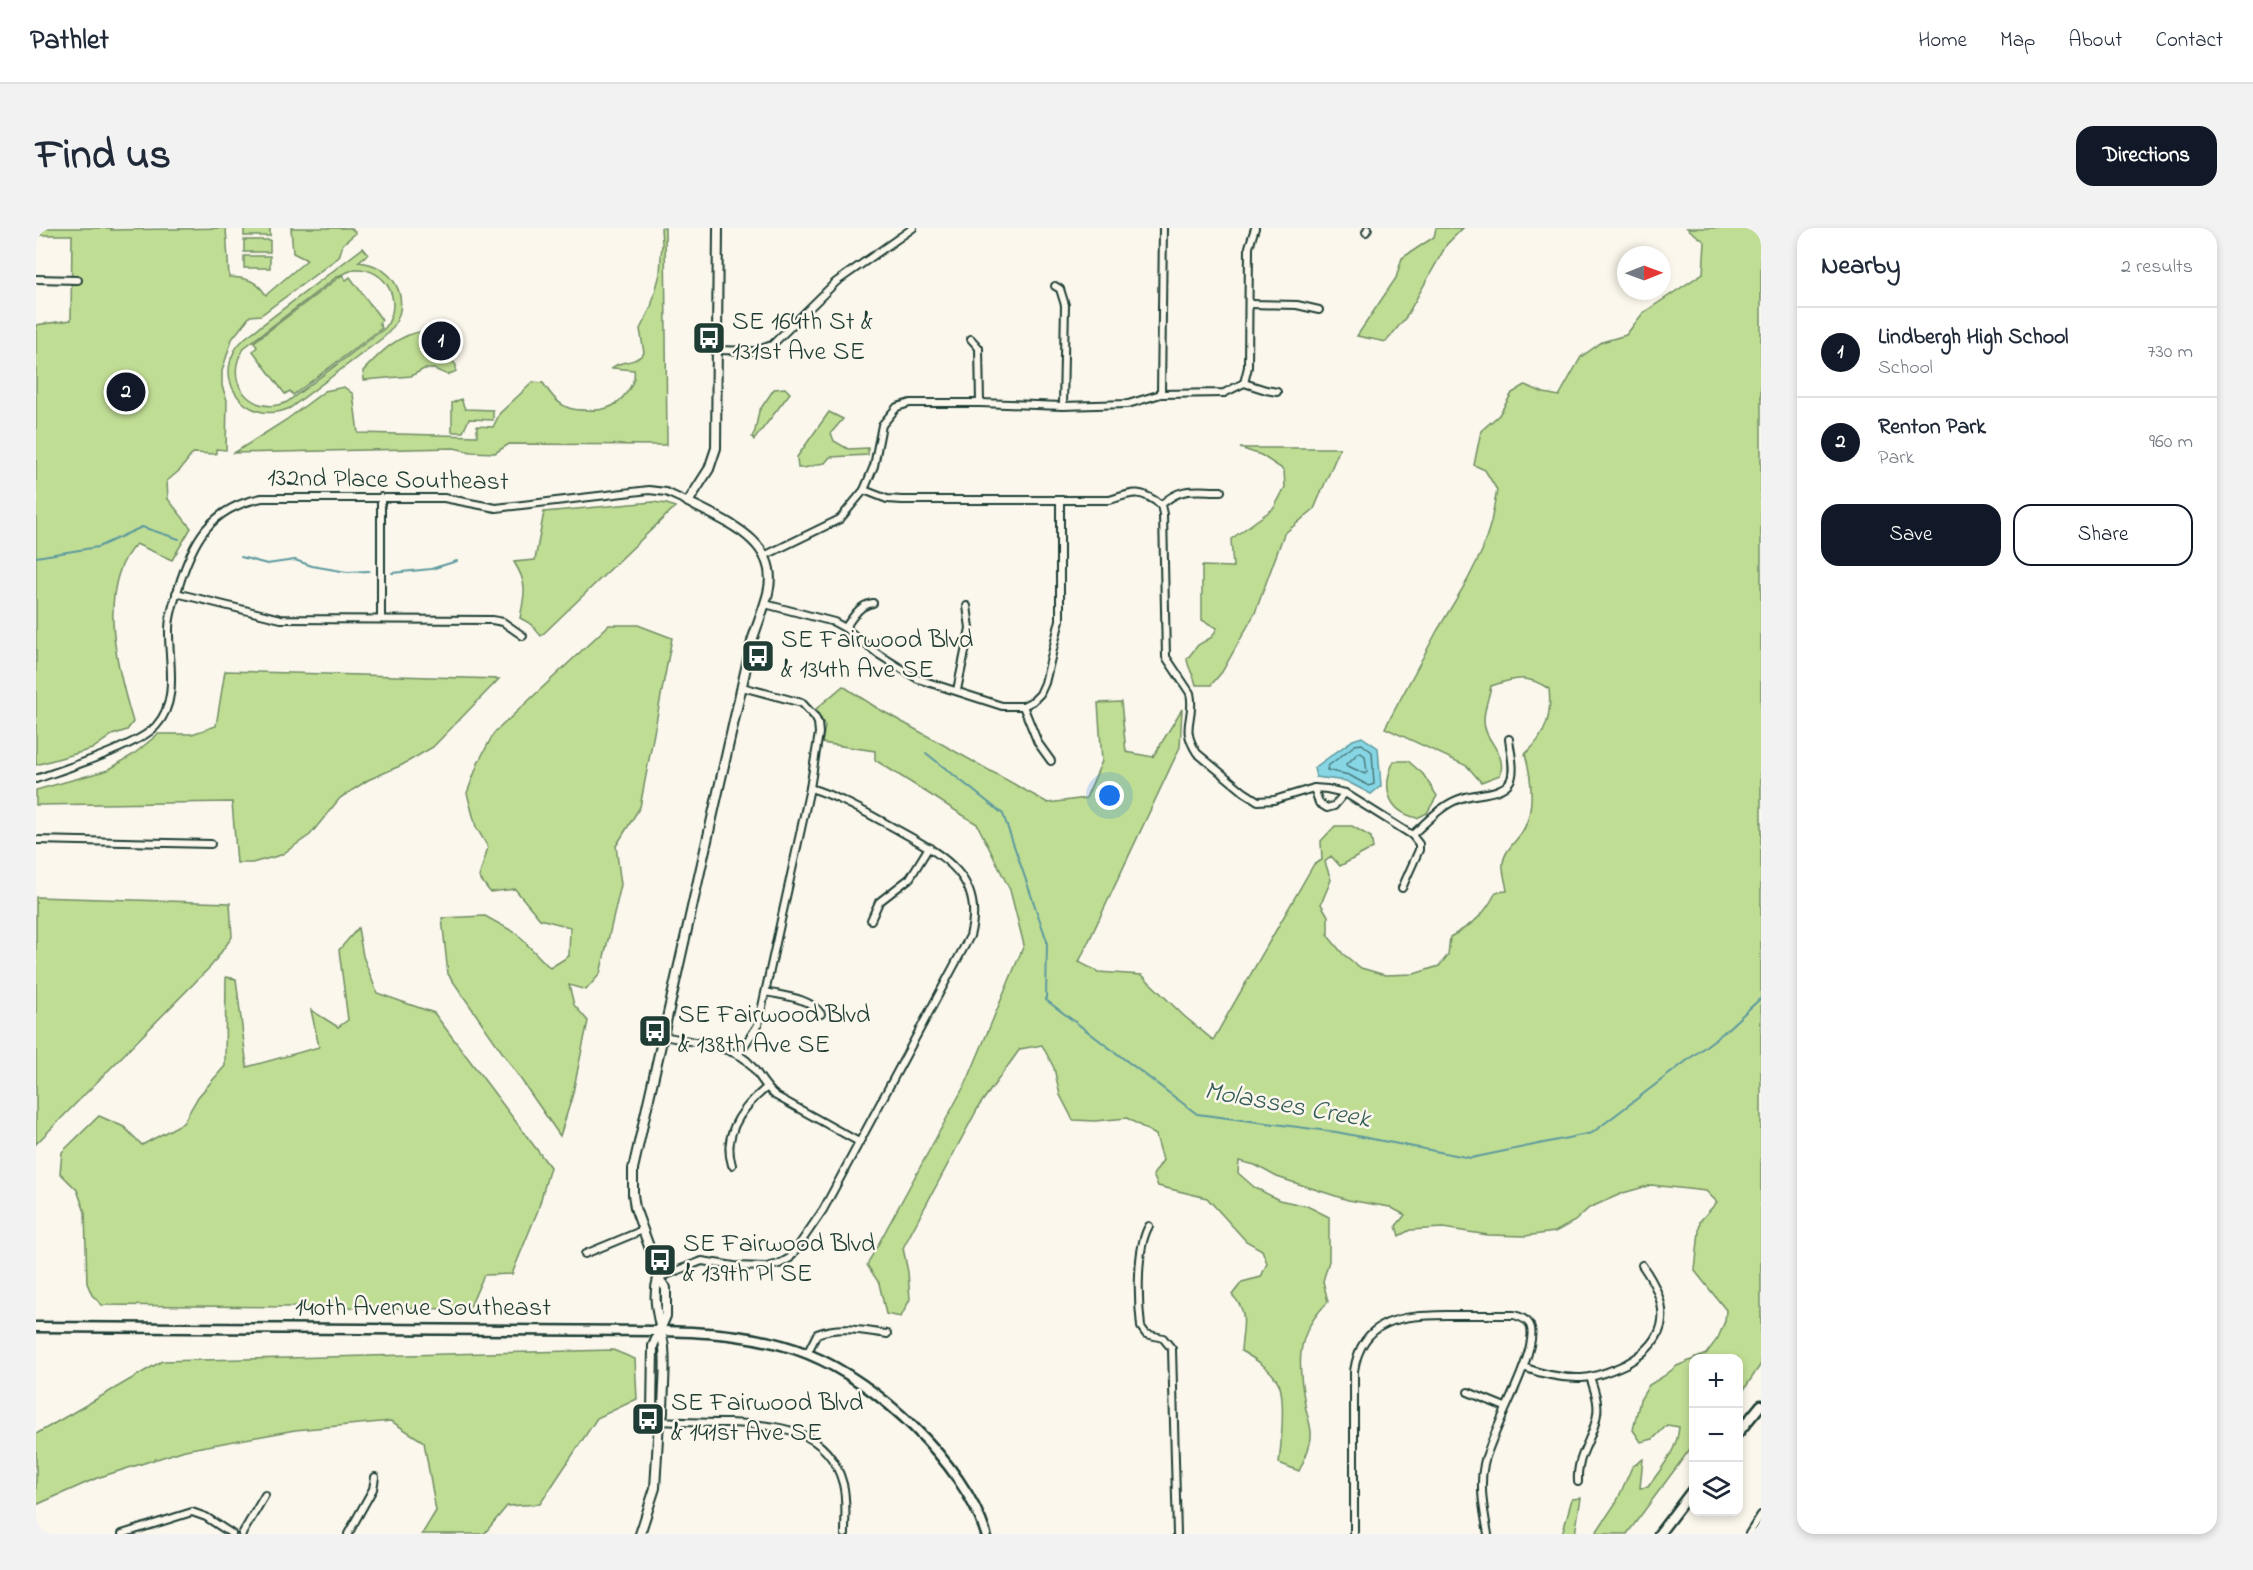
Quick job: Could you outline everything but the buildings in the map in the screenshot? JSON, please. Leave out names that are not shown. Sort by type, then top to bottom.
[{"type":"main road","name":"140th Avenue Southeast","points":[[36,1327],[660,1331],[712,1333],[753,1339],[807,1354],[861,1384],[901,1415],[932,1444],[956,1476],[982,1521],[986,1534]]},
{"type":"main road","points":[[1743,1427],[1761,1405]]},
{"type":"main road","points":[[1659,1534],[1689,1495]]},
{"type":"street","points":[[688,502],[709,469],[716,448],[718,228]]},
{"type":"street","points":[[717,350],[755,351],[772,345],[836,282],[913,228]]},
{"type":"street","points":[[1161,394],[1163,228]]},
{"type":"street","points":[[640,1534],[655,1488],[659,1421],[652,1412],[652,1346],[666,1316],[666,1288],[658,1278],[633,1194],[633,1169],[752,641],[770,582],[766,555],[840,519],[864,490],[874,466],[882,424],[897,407],[910,403],[1063,406],[1128,404],[1161,394],[1224,393],[1234,390],[1244,383],[1248,368],[1249,247],[1255,228]]},
{"type":"street","points":[[36,279],[78,280]]},
{"type":"street","points":[[1055,286],[1059,289],[1065,305],[1063,406]]},
{"type":"street","points":[[1249,304],[1297,305],[1319,310]]},
{"type":"street","points":[[971,339],[979,348],[980,403]]},
{"type":"street","points":[[1244,383],[1277,392]]},
{"type":"street","name":"132nd Place Southeast","points":[[36,779],[131,742],[148,734],[158,724],[168,709],[171,691],[169,625],[187,557],[208,525],[247,501],[262,498],[444,498],[496,508],[649,490],[666,492],[688,502],[745,534],[758,544],[766,555]]},
{"type":"street","points":[[864,490],[887,499],[902,500],[1110,500],[1133,493],[1142,493],[1161,505],[1166,657],[1190,693],[1192,700],[1187,729],[1197,753],[1258,801],[1274,800],[1314,788],[1345,793],[1412,835],[1419,844],[1419,850],[1402,888]]},
{"type":"street","points":[[1161,505],[1180,491],[1221,491]]},
{"type":"street","points":[[381,497],[381,619]]},
{"type":"street","points":[[765,604],[834,622],[918,679],[1002,706],[1023,706],[1040,694],[1045,683],[1060,620],[1060,501]]},
{"type":"street","points":[[177,593],[281,619],[492,620],[503,622],[523,636]]},
{"type":"street","points":[[845,628],[860,608],[873,603]]},
{"type":"street","points":[[957,690],[970,628],[967,606]]},
{"type":"street","points":[[738,1055],[758,1025],[810,788],[819,734],[815,717],[802,703],[742,687]]},
{"type":"street","points":[[1023,706],[1038,743],[1051,761]]},
{"type":"street","points":[[1412,835],[1453,802],[1505,787],[1512,775],[1509,739]]},
{"type":"street","points":[[658,1278],[702,1261],[734,1266],[766,1267],[779,1264],[789,1258],[823,1210],[970,936],[974,917],[969,889],[944,857],[837,797],[810,788]]},
{"type":"street","points":[[1314,788],[1319,803],[1327,808],[1334,806],[1345,793]]},
{"type":"street","points":[[36,840],[211,844]]},
{"type":"street","points":[[871,920],[879,902],[910,878],[929,847]]},
{"type":"street","points":[[766,992],[807,1002],[817,1008],[821,1014]]},
{"type":"street","points":[[664,1036],[738,1055],[751,1065],[766,1088],[776,1096],[859,1142]]},
{"type":"street","points":[[732,1165],[729,1154],[737,1121],[749,1102],[766,1088]]},
{"type":"street","points":[[1149,1226],[1143,1237],[1140,1255],[1141,1327],[1146,1334],[1163,1338],[1172,1349],[1178,1534]]},
{"type":"street","points":[[585,1254],[643,1230]]},
{"type":"street","points":[[1523,1367],[1556,1376],[1590,1377],[1621,1366],[1648,1349],[1660,1332],[1662,1302],[1653,1281],[1642,1265]]},
{"type":"street","points":[[1354,1534],[1354,1371],[1358,1355],[1367,1340],[1379,1327],[1401,1317],[1514,1315],[1524,1318],[1531,1327],[1532,1335],[1523,1367],[1505,1407],[1484,1465],[1483,1502],[1488,1534]]},
{"type":"street","points":[[807,1354],[817,1334],[827,1330],[840,1329],[888,1334]]},
{"type":"street","points":[[1578,1482],[1578,1463],[1597,1415],[1596,1396],[1590,1377]]},
{"type":"street","points":[[1468,1392],[1505,1407]]},
{"type":"street","points":[[659,1421],[769,1424],[807,1436],[819,1444],[830,1458],[843,1483],[845,1534]]},
{"type":"street","points":[[348,1534],[373,1489],[375,1477]]},
{"type":"street","points":[[242,1534],[265,1495]]},
{"type":"street","points":[[122,1534],[187,1513],[199,1514],[232,1534]]},
{"type":"street","points":[[1749,1534],[1761,1515]]},
{"type":"green space","points":[[36,228],[112,228],[111,230],[226,228],[229,277],[250,281],[259,286],[266,295],[307,260],[293,253],[291,228],[351,228],[356,233],[343,244],[339,257],[261,315],[250,316],[232,339],[222,371],[222,386],[227,400],[226,450],[216,449],[216,454],[193,453],[180,470],[167,481],[168,499],[191,528],[172,560],[136,544],[123,562],[116,583],[113,606],[114,630],[121,679],[133,722],[127,730],[112,735],[92,749],[36,765],[36,325],[71,320],[72,235],[36,235]]},
{"type":"green space","points":[[244,228],[270,228],[270,236],[244,236]]},
{"type":"green space","points":[[661,228],[665,228],[667,445],[509,444],[495,453],[471,452],[454,448],[234,453],[286,420],[325,391],[344,387],[353,394],[358,433],[477,436],[477,426],[493,427],[500,413],[533,382],[543,383],[557,401],[569,408],[593,410],[612,406],[630,387],[634,370],[612,368],[615,365],[635,360],[644,353],[640,329],[651,307],[660,274]]},
{"type":"green space","points":[[1436,228],[1463,228],[1447,244],[1406,317],[1386,342],[1357,336],[1396,278],[1402,258],[1434,237]]},
{"type":"green space","points":[[1687,228],[1761,228],[1761,1364],[1743,1391],[1743,1354],[1706,1354],[1718,1338],[1725,1321],[1726,1310],[1695,1271],[1700,1221],[1717,1202],[1706,1191],[1651,1185],[1623,1193],[1589,1208],[1575,1221],[1555,1232],[1525,1236],[1488,1235],[1443,1228],[1410,1230],[1399,1236],[1396,1226],[1405,1215],[1390,1207],[1348,1200],[1277,1177],[1255,1165],[1239,1161],[1238,1173],[1254,1187],[1279,1200],[1307,1206],[1329,1217],[1329,1261],[1323,1281],[1328,1302],[1310,1325],[1300,1361],[1302,1389],[1311,1428],[1310,1445],[1299,1471],[1279,1463],[1282,1421],[1280,1389],[1275,1377],[1266,1368],[1241,1351],[1243,1314],[1238,1301],[1232,1295],[1242,1282],[1261,1277],[1267,1263],[1262,1250],[1246,1241],[1207,1198],[1158,1186],[1153,1175],[1163,1160],[1156,1135],[1127,1118],[1095,1121],[1073,1120],[1060,1095],[1054,1068],[1042,1045],[1020,1049],[979,1106],[903,1248],[910,1299],[901,1317],[886,1314],[879,1283],[867,1265],[968,1079],[1024,945],[1010,890],[977,824],[875,760],[875,751],[822,743],[825,726],[816,709],[843,686],[877,708],[1048,803],[1086,798],[1102,761],[1098,703],[1121,702],[1126,752],[1153,757],[1182,709],[1180,747],[1079,962],[1098,972],[1142,975],[1184,1016],[1213,1040],[1314,864],[1322,860],[1321,841],[1335,826],[1352,826],[1371,837],[1373,848],[1340,866],[1331,856],[1325,862],[1331,880],[1321,904],[1328,916],[1328,936],[1343,954],[1361,968],[1385,975],[1414,974],[1439,966],[1448,955],[1450,937],[1477,919],[1496,892],[1507,891],[1503,869],[1504,859],[1529,817],[1531,785],[1525,754],[1543,733],[1549,708],[1549,689],[1534,681],[1514,679],[1491,686],[1484,720],[1487,734],[1498,753],[1502,767],[1500,775],[1481,782],[1467,766],[1385,728],[1482,551],[1491,522],[1497,490],[1485,470],[1474,465],[1481,431],[1499,415],[1512,393],[1525,385],[1559,396],[1581,357],[1602,342],[1626,335],[1643,313],[1662,300],[1671,300],[1671,294],[1703,273],[1705,242]]},
{"type":"green space","points":[[244,240],[270,240],[270,252],[244,252]]},
{"type":"green space","points":[[363,248],[368,254],[358,262],[384,271],[393,280],[398,290],[401,302],[399,314],[394,326],[384,337],[290,408],[273,412],[258,411],[245,404],[236,394],[230,381],[229,366],[234,352],[245,338]],"holes":[[[355,269],[366,270],[384,280],[389,288],[393,308],[385,328],[287,402],[274,406],[261,405],[251,400],[243,392],[236,371],[238,359],[245,347],[338,276]]]},
{"type":"green space","points":[[244,256],[270,256],[270,268],[244,268]]},
{"type":"green space","points":[[342,275],[346,280],[350,277],[382,320],[379,323],[382,328],[293,395],[290,391],[285,394],[253,351],[257,347],[254,342]]},
{"type":"green space","points":[[425,331],[456,365],[456,371],[448,375],[434,369],[424,369],[411,376],[364,380],[363,371],[383,351],[406,336]]},
{"type":"green space","points":[[785,388],[790,393],[754,440],[752,437],[759,411],[774,389]]},
{"type":"green space","points":[[461,399],[465,409],[493,410],[493,420],[469,419],[463,432],[452,432],[452,403]]},
{"type":"green space","points":[[829,412],[843,419],[831,433],[834,441],[848,449],[868,448],[868,455],[830,457],[825,463],[798,468],[797,457]]},
{"type":"green space","points":[[1240,448],[1340,448],[1314,509],[1284,534],[1255,613],[1222,672],[1211,685],[1196,685],[1187,659],[1198,645],[1212,637],[1217,628],[1202,620],[1202,566],[1233,567],[1231,539],[1274,508],[1285,487],[1284,470],[1261,455]]},
{"type":"green space","points":[[653,502],[675,507],[541,636],[531,624],[520,618],[524,589],[522,577],[514,562],[535,560],[544,512]]},
{"type":"green space","points":[[609,625],[638,625],[672,638],[640,807],[616,846],[621,885],[600,974],[586,990],[569,985],[574,1005],[588,1021],[572,1097],[560,1136],[448,974],[442,918],[485,916],[516,933],[550,968],[569,956],[570,927],[540,919],[515,889],[490,892],[479,877],[488,847],[476,827],[467,793],[479,761],[494,733]]},
{"type":"green space","points":[[225,671],[499,679],[433,747],[402,765],[368,780],[340,798],[310,835],[281,855],[252,863],[237,863],[232,802],[36,805],[36,790],[108,770],[134,754],[158,734],[192,734],[216,726]]},
{"type":"green space","points":[[1394,761],[1408,761],[1423,774],[1437,796],[1427,813],[1417,818],[1399,810],[1393,803],[1389,796],[1388,779]]},
{"type":"green space","points":[[36,897],[230,903],[232,937],[212,965],[36,1144]]},
{"type":"green space","points":[[358,928],[363,956],[377,993],[434,1013],[550,1167],[538,1210],[512,1274],[484,1275],[469,1309],[102,1305],[92,1295],[87,1283],[85,1212],[77,1190],[60,1173],[62,1152],[99,1116],[124,1127],[142,1145],[183,1123],[198,1097],[225,1066],[226,977],[236,979],[247,1067],[319,1047],[311,1010],[338,1027],[348,1020],[339,950]]},
{"type":"green space","points":[[613,1350],[635,1359],[637,1399],[597,1418],[540,1504],[507,1506],[484,1534],[422,1534],[436,1511],[424,1442],[391,1421],[295,1430],[185,1450],[97,1478],[36,1505],[36,1434],[162,1361]]},
{"type":"green space","points":[[1689,1361],[1689,1450],[1627,1534],[1595,1534],[1617,1501],[1632,1467],[1643,1459],[1640,1488],[1648,1487],[1675,1444],[1679,1427],[1667,1425],[1653,1439],[1641,1442],[1633,1430],[1640,1400],[1649,1385],[1677,1366]]},
{"type":"green space","points":[[1581,1498],[1575,1534],[1562,1534],[1572,1499]]},
{"type":"water","points":[[1362,737],[1378,748],[1381,786],[1371,794],[1346,781],[1316,777],[1314,768],[1353,740]]},
{"type":"waterway","name":"Molasses Creek","points":[[36,557],[98,547],[142,527],[179,539]]},
{"type":"waterway","name":"Molasses Creek","points":[[241,557],[267,564],[295,560],[312,566],[347,572],[369,571]]},
{"type":"waterway","name":"Molasses Creek","points":[[392,573],[431,569],[457,561]]},
{"type":"waterway","name":"Molasses Creek","points":[[926,753],[1003,814],[1047,941],[1046,1000],[1197,1114],[1336,1132],[1471,1158],[1592,1133],[1723,1033],[1761,998]]},
{"type":"place","name":"SE 164th St & 131st Ave SE","points":[[709,338]]},
{"type":"place","name":"Lindbergh High School","points":[[441,341]]},
{"type":"place","name":"Renton Park","points":[[126,392]]},
{"type":"place","name":"SE Fairwood Blvd & 134th Ave SE","points":[[758,656]]},
{"type":"place","name":"SE Fairwood Blvd & 138th Ave SE","points":[[655,1031]]},
{"type":"place","name":"SE Fairwood Blvd & 139th Pl SE","points":[[660,1260]]},
{"type":"place","name":"SE Fairwood Blvd & 141st Ave SE","points":[[648,1419]]}]
